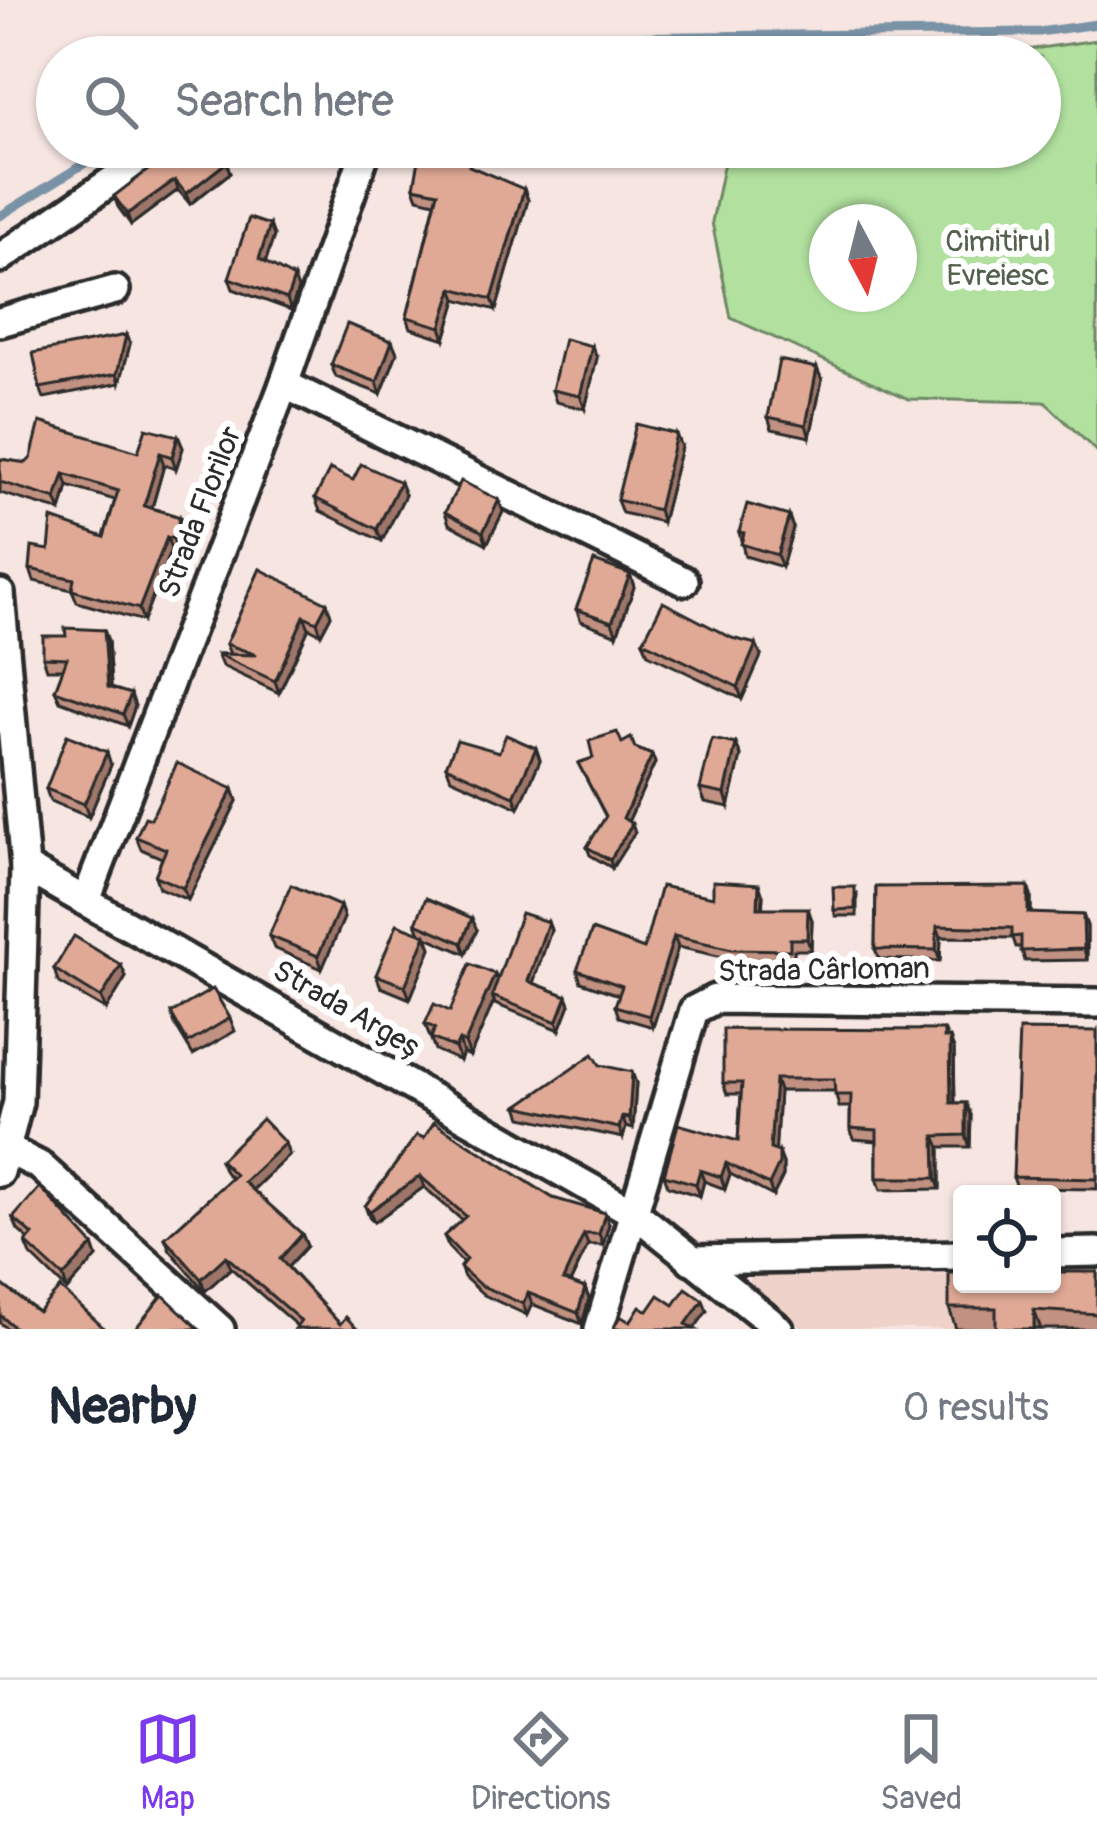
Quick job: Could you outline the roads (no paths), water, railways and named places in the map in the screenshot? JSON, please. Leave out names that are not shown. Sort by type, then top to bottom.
[{"type":"street","points":[[0,258],[130,168]]},
{"type":"street","name":"Strada Florilor","points":[[87,898],[284,384],[360,168]]},
{"type":"street","points":[[0,322],[115,290]]},
{"type":"street","points":[[284,384],[684,581]]},
{"type":"street","points":[[0,594],[25,867],[18,1102],[4,1160],[40,1166],[220,1329]]},
{"type":"street","name":"Strada Argeș","points":[[25,867],[87,898],[636,1214],[779,1329]]},
{"type":"street","name":"Strada Cârloman","points":[[599,1329],[694,1010],[715,999],[1097,1003]]},
{"type":"street","points":[[1061,1253],[1097,1252]]},
{"type":"street","points":[[692,1260],[953,1255]]},
{"type":"waterway","points":[[697,36],[1039,32],[1097,24]]},
{"type":"waterway","points":[[0,216],[77,168]]},
{"type":"park label","name":"Cimitirul Evreiesc","points":[[998,258]]}]
